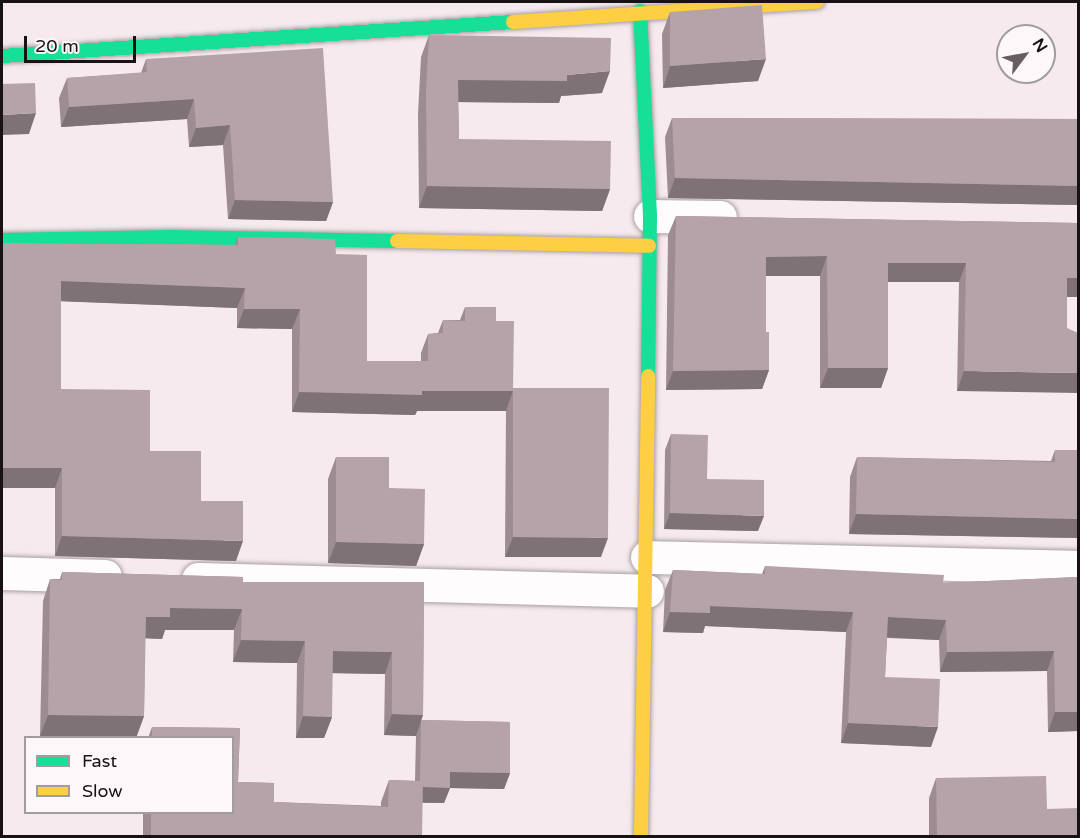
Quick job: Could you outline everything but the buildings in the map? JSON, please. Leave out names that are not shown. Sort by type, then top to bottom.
[{"type":"street","points":[[2,56],[640,10],[817,2]]},
{"type":"street","points":[[640,10],[649,231],[647,591],[641,837]]},
{"type":"street","points":[[2,240],[649,231],[757,218]]},
{"type":"street","points":[[647,557],[1078,567]]},
{"type":"street","points":[[2,573],[133,577]]},
{"type":"street","points":[[169,578],[647,591]]},
{"type":"traffic: fast","points":[[640,11],[650,216],[648,376]]},
{"type":"traffic: fast","points":[[2,56],[513,22]]},
{"type":"traffic: fast","points":[[2,240],[171,237],[397,241]]},
{"type":"traffic: slow","points":[[513,22],[817,2]]},
{"type":"traffic: slow","points":[[397,241],[649,246]]},
{"type":"traffic: slow","points":[[641,836],[648,376]]}]
